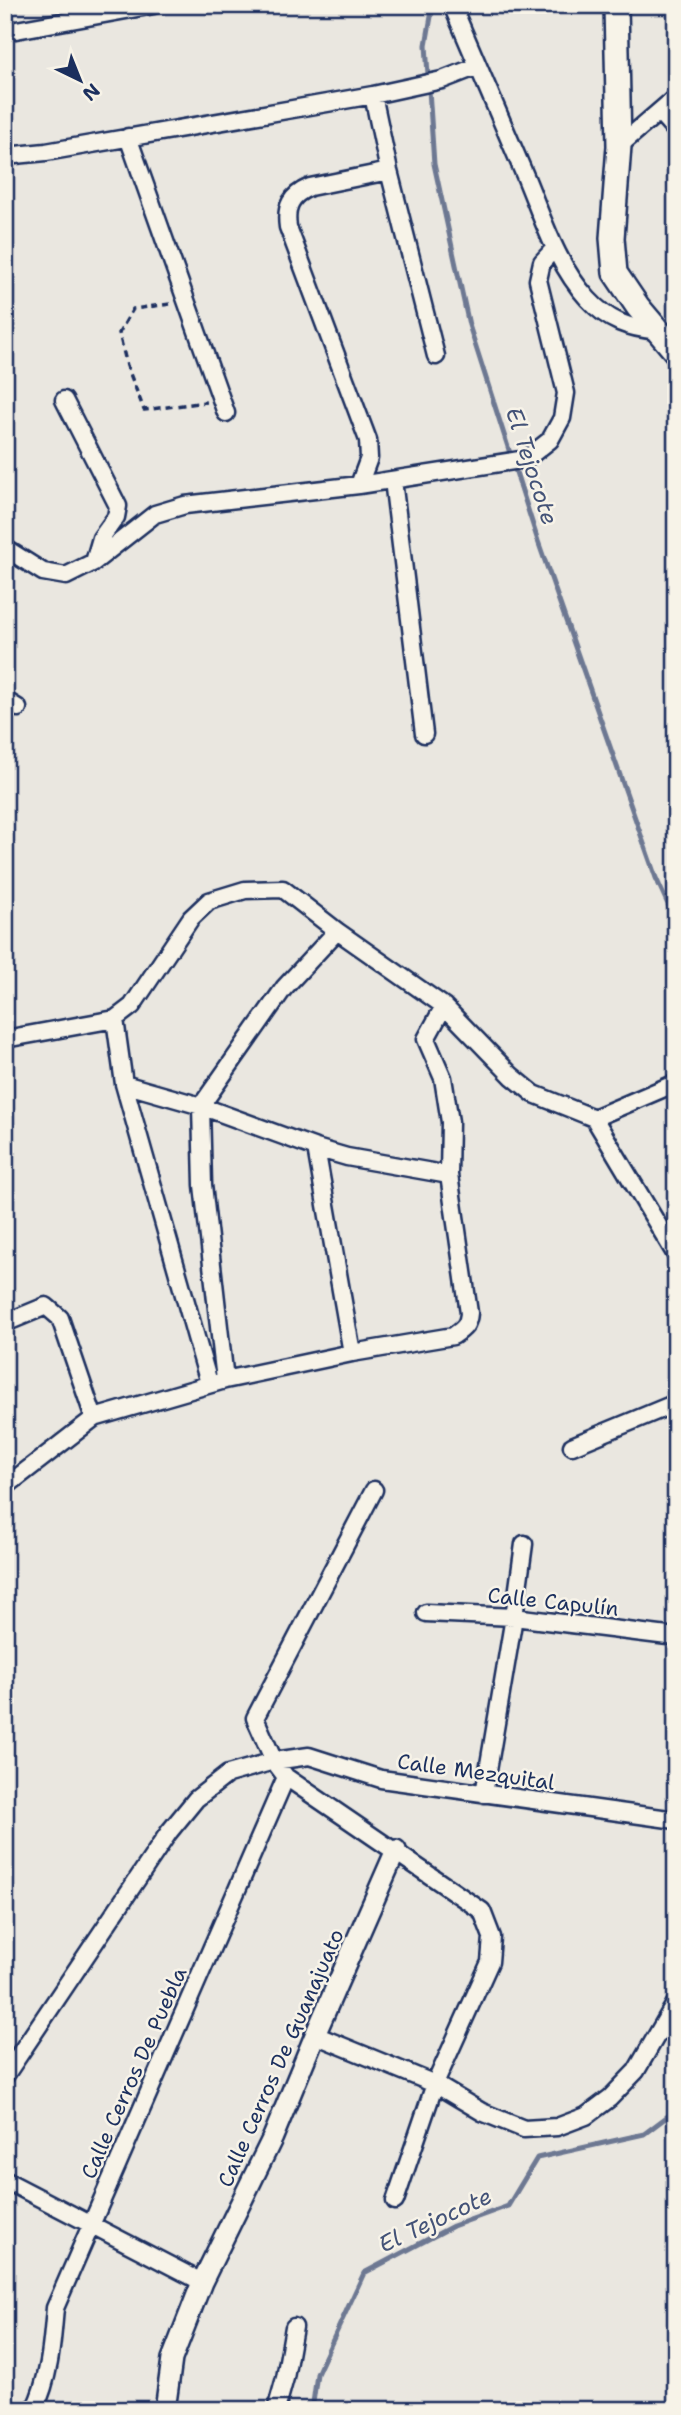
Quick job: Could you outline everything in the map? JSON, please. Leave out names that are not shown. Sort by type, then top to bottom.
[{"type":"main road","points":[[617,5],[619,146],[612,238],[615,272],[638,307],[676,352]]},
{"type":"street","points":[[5,32],[154,5]]},
{"type":"street","points":[[452,5],[554,249],[587,298],[607,316],[630,328],[658,331]]},
{"type":"street","points":[[5,156],[46,152],[373,95],[440,80],[478,66]]},
{"type":"street","points":[[373,95],[436,356]]},
{"type":"street","points":[[619,146],[676,97]]},
{"type":"street","points":[[659,112],[676,131]]},
{"type":"street","points":[[128,137],[224,406]]},
{"type":"street","points":[[359,485],[369,458],[368,440],[288,227],[286,213],[290,201],[299,192],[310,187],[390,171]]},
{"type":"street","points":[[5,548],[43,572],[66,576],[94,562],[155,514],[175,508],[359,485],[523,460],[551,440],[562,418],[566,393],[538,280],[542,262],[554,249]]},
{"type":"street","points":[[64,400],[118,506],[116,517],[101,538],[94,562]]},
{"type":"street","points":[[393,480],[424,734]]},
{"type":"street","points":[[5,1039],[115,1019],[132,1006],[191,918],[209,901],[245,890],[283,888],[444,1006],[512,1076],[534,1094],[594,1118],[676,1255]]},
{"type":"street","points":[[217,1381],[203,1185],[201,1106],[285,988],[337,930]]},
{"type":"street","points":[[5,1487],[94,1418],[217,1381],[352,1353],[453,1336],[468,1322],[450,1175],[450,1122],[443,1078],[426,1039],[444,1006]]},
{"type":"street","points":[[115,1019],[124,1084],[217,1381]]},
{"type":"street","points":[[594,1118],[676,1083]]},
{"type":"street","points":[[124,1084],[201,1106],[316,1149],[450,1175]]},
{"type":"street","points":[[316,1149],[352,1353]]},
{"type":"street","points":[[5,1323],[46,1306],[55,1311],[60,1318],[94,1418]]},
{"type":"street","points":[[572,1446],[676,1403]]},
{"type":"street","points":[[374,1490],[255,1718],[274,1761],[286,1777],[482,1911],[492,1937],[490,1962],[435,2084],[395,2201]]},
{"type":"street","points":[[484,1794],[524,1544]]},
{"type":"street","name":"Calle Capulín","points":[[426,1613],[514,1617],[676,1637]]},
{"type":"street","name":"Calle Mezquital","points":[[5,2076],[169,1832],[196,1799],[228,1774],[274,1761],[309,1756],[381,1779],[676,1820]]},
{"type":"street","name":"Calle Cerros De Puebla","points":[[34,2410],[50,2361],[55,2308],[286,1777]]},
{"type":"street","name":"Calle Cerros De Guanajuato","points":[[165,2410],[172,2359],[202,2282],[273,2137],[396,1850]]},
{"type":"street","points":[[315,2035],[435,2084],[482,2112],[524,2129],[557,2127],[586,2116],[610,2098],[636,2071],[676,2002]]},
{"type":"street","points":[[5,2180],[202,2282]]},
{"type":"street","points":[[276,2410],[294,2327]]},
{"type":"path","points":[[187,301],[133,309],[119,333],[127,366],[144,410],[224,406]]},
{"type":"waterway","name":"El Tejocote","points":[[433,5],[426,45],[434,164],[469,325],[538,541],[656,878],[676,922]]},
{"type":"waterway","name":"El Tejocote","points":[[312,2410],[317,2374],[364,2273],[453,2226],[508,2206],[537,2158],[644,2134],[676,2110]]}]
